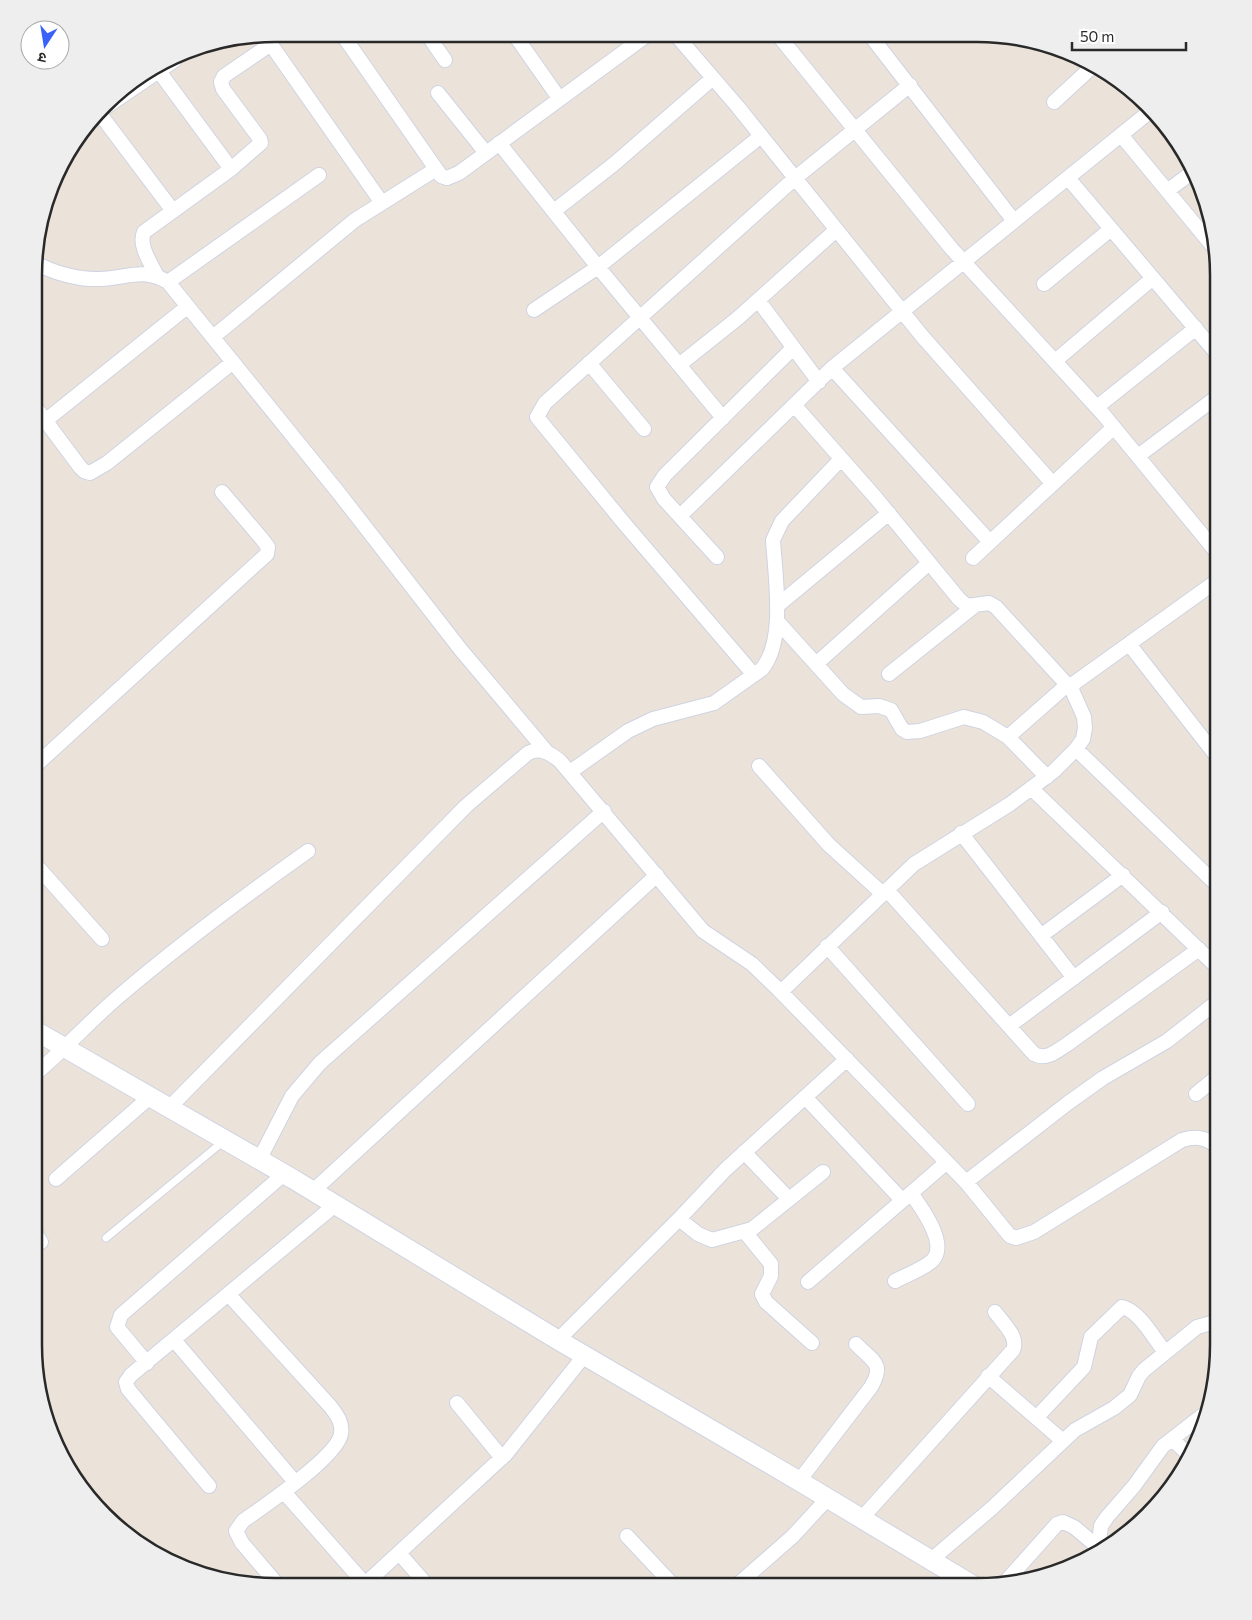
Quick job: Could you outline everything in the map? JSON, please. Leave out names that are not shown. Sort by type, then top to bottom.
[{"type":"street","points":[[270,42],[382,204]]},
{"type":"street","points":[[348,42],[441,176],[447,178],[453,177],[637,42]]},
{"type":"street","points":[[433,42],[445,60]]},
{"type":"street","points":[[520,42],[559,98]]},
{"type":"street","points":[[682,42],[761,136],[902,313],[1053,484]]},
{"type":"street","points":[[784,42],[964,262],[1097,407],[1210,544]]},
{"type":"street","points":[[875,42],[1014,221]]},
{"type":"street","points":[[265,43],[224,76],[221,82],[223,89],[260,138],[261,143],[231,169],[144,232],[141,238],[163,279],[213,336],[461,650],[546,751],[560,761],[570,772],[703,931],[752,964],[779,990],[966,1182],[1010,1236],[1016,1238],[1034,1232],[1182,1140],[1197,1138],[1205,1139],[1210,1142]]},
{"type":"street","points":[[1054,102],[1087,71]]},
{"type":"street","points":[[161,73],[231,169]]},
{"type":"street","points":[[554,211],[614,164],[713,78]]},
{"type":"street","points":[[754,675],[537,417],[545,403],[794,179],[910,85]]},
{"type":"street","points":[[438,93],[486,153]]},
{"type":"street","points":[[680,516],[832,368],[1145,115]]},
{"type":"street","points":[[103,119],[173,211]]},
{"type":"street","points":[[534,310],[598,267],[761,136]]},
{"type":"street","points":[[1121,136],[1207,239]]},
{"type":"street","points":[[499,143],[598,267],[641,316],[678,365],[724,418]]},
{"type":"street","points":[[213,336],[355,220],[436,169]]},
{"type":"street","points":[[43,265],[92,279],[141,273],[163,279],[318,175]]},
{"type":"street","points":[[1167,191],[1187,176]]},
{"type":"street","points":[[1068,178],[1210,345]]},
{"type":"street","points":[[1044,284],[1111,229]]},
{"type":"street","points":[[678,365],[758,300],[835,231]]},
{"type":"street","points":[[1055,361],[1153,278]]},
{"type":"street","points":[[758,300],[819,382]]},
{"type":"street","points":[[45,421],[187,307]]},
{"type":"street","points":[[1097,407],[1196,328]]},
{"type":"street","points":[[717,557],[657,487],[665,475],[793,348]]},
{"type":"street","points":[[42,417],[80,467],[90,473],[107,463],[233,362]]},
{"type":"street","points":[[589,363],[644,429]]},
{"type":"street","points":[[832,368],[990,542]]},
{"type":"street","points":[[1138,456],[1210,402]]},
{"type":"street","points":[[779,990],[785,988],[827,946],[926,855],[1010,804],[1047,777],[1076,749],[1083,739],[1085,728],[1084,717],[1070,688],[996,606],[989,603],[973,607],[966,606],[889,513],[794,406]]},
{"type":"street","points":[[973,558],[1114,427]]},
{"type":"street","points":[[570,772],[628,730],[653,719],[714,704],[754,675],[768,662],[778,622],[774,540],[776,532],[782,521],[841,458]]},
{"type":"street","points":[[42,760],[267,554],[268,547],[222,492]]},
{"type":"street","points":[[777,606],[889,513]]},
{"type":"street","points":[[816,664],[929,563]]},
{"type":"street","points":[[1008,737],[1078,680],[1210,586]]},
{"type":"street","points":[[889,674],[973,607]]},
{"type":"street","points":[[778,622],[843,694],[855,704],[861,707],[885,707],[890,710],[906,732],[913,732],[964,717],[983,722],[1008,737],[1047,777]]},
{"type":"street","points":[[1129,644],[1210,748]]},
{"type":"street","points":[[169,1108],[466,806],[528,753],[534,749],[546,751]]},
{"type":"street","points":[[1076,749],[1210,878]]},
{"type":"street","points":[[759,766],[829,845],[885,892],[1034,1054],[1045,1057],[1052,1054],[1199,949]]},
{"type":"street","points":[[1031,788],[1210,960]]},
{"type":"street","points":[[259,1160],[292,1096],[320,1063],[604,811]]},
{"type":"street","points":[[962,833],[1074,978]]},
{"type":"street","points":[[42,1068],[66,1048],[116,999],[163,960],[244,896],[308,851]]},
{"type":"street","points":[[42,872],[102,939]]},
{"type":"street","points":[[1042,935],[1123,875]]},
{"type":"street","points":[[313,1191],[657,876]]},
{"type":"street","points":[[1009,1026],[1162,912]]},
{"type":"street","points":[[827,946],[968,1104]]},
{"type":"street","points":[[966,1182],[1068,1103],[1103,1078],[1167,1041],[1210,1007]]},
{"type":"street","points":[[42,1034],[313,1191],[584,1356],[862,1518],[961,1578]]},
{"type":"street","points":[[558,1340],[744,1152],[847,1059]]},
{"type":"street","points":[[1196,1094],[1210,1083]]},
{"type":"street","points":[[56,1179],[150,1097]]},
{"type":"street","points":[[805,1097],[906,1197],[922,1208],[936,1238],[938,1250],[932,1260],[895,1281]]},
{"type":"street","points":[[744,1152],[789,1199]]},
{"type":"street","points":[[808,1282],[947,1162]]},
{"type":"street","points":[[679,1219],[698,1234],[712,1240],[732,1233],[745,1232],[752,1229],[823,1172]]},
{"type":"street","points":[[147,1363],[117,1327],[121,1316],[284,1174]]},
{"type":"street","points":[[209,1486],[128,1389],[126,1382],[336,1205]]},
{"type":"street","points":[[745,1232],[771,1264],[771,1276],[762,1294],[766,1302],[812,1342]]},
{"type":"street","points":[[229,1295],[339,1417],[342,1427],[341,1436],[335,1447],[284,1492],[244,1521],[236,1531],[242,1543],[272,1578]]},
{"type":"street","points":[[1037,1417],[1084,1367],[1091,1337],[1122,1307],[1135,1315],[1165,1352]]},
{"type":"street","points":[[862,1518],[1013,1350],[1016,1344],[1014,1338],[995,1312]]},
{"type":"street","points":[[931,1560],[992,1508],[1063,1441],[1087,1422],[1123,1402],[1130,1395],[1138,1376],[1165,1352],[1197,1327],[1204,1323],[1210,1323]]},
{"type":"street","points":[[174,1340],[295,1482]]},
{"type":"street","points":[[799,1481],[879,1374],[878,1368],[856,1344]]},
{"type":"street","points":[[371,1578],[502,1458],[584,1356]]},
{"type":"street","points":[[988,1376],[1063,1441]]},
{"type":"street","points":[[457,1403],[502,1458]]},
{"type":"street","points":[[1099,1542],[1102,1526],[1107,1517],[1139,1481],[1163,1446],[1197,1419]]},
{"type":"street","points":[[1172,1440],[1183,1450]]},
{"type":"street","points":[[284,1492],[359,1578]]},
{"type":"street","points":[[745,1578],[794,1536],[828,1498]]},
{"type":"street","points":[[1011,1575],[1057,1524],[1063,1522],[1074,1527],[1094,1546]]},
{"type":"street","points":[[627,1536],[666,1578]]},
{"type":"street","points":[[399,1553],[421,1578]]},
{"type":"lane","points":[[106,1238],[225,1140]]}]
